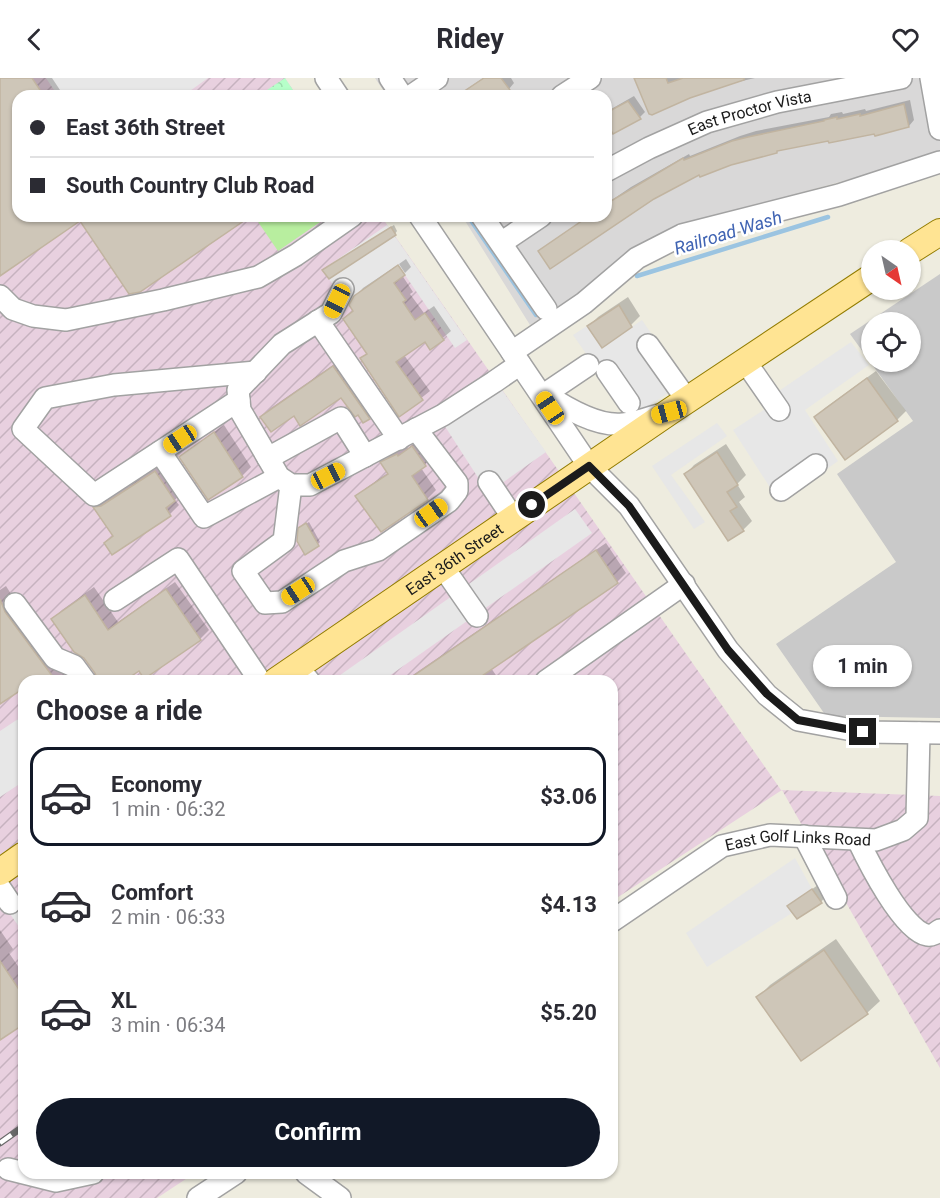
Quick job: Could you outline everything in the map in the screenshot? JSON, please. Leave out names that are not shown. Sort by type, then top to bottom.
[{"type":"main road","points":[[921,244],[940,232]]},
{"type":"main road","name":"East 36th Street","points":[[303,674],[443,567],[513,518],[861,284]]},
{"type":"main road","points":[[0,872],[18,859]]},
{"type":"street","points":[[420,90],[437,78]]},
{"type":"street","points":[[571,90],[590,78]]},
{"type":"street","name":"East Proctor Vista","points":[[612,168],[707,122],[777,102],[901,78]]},
{"type":"street","points":[[931,78],[940,129]]},
{"type":"street","points":[[160,452],[204,517],[285,481],[310,485],[407,434],[494,382],[516,358],[637,258],[682,235],[839,195],[940,162]]},
{"type":"street","points":[[0,296],[13,309],[23,313],[66,320],[163,300],[258,278],[343,222]]},
{"type":"street","points":[[424,222],[589,466],[629,506],[728,650],[767,694],[798,720],[863,732],[940,733]]},
{"type":"street","points":[[486,222],[546,309]]},
{"type":"street","points":[[501,243],[531,222]]},
{"type":"street","points":[[318,321],[407,434],[457,483],[457,491],[449,501],[378,550],[344,561],[282,602],[265,603],[243,572],[284,541],[285,481],[268,458],[240,410],[238,390],[282,344],[318,321],[331,313],[343,289]]},
{"type":"street","points":[[541,392],[563,406],[593,420],[621,424],[678,406],[648,345]]},
{"type":"street","points":[[745,361],[779,410]]},
{"type":"street","points":[[541,392],[598,368],[629,403]]},
{"type":"street","points":[[239,400],[94,495],[23,429],[45,398],[114,385],[256,372]]},
{"type":"street","points":[[268,458],[341,418],[365,456]]},
{"type":"street","points":[[781,490],[816,465]]},
{"type":"street","points":[[489,482],[513,518]]},
{"type":"street","points":[[115,600],[178,559],[256,675]]},
{"type":"street","points":[[443,567],[477,616]]},
{"type":"street","points":[[555,675],[684,584]]},
{"type":"street","points":[[15,604],[55,658],[74,666],[81,675]]},
{"type":"street","name":"East Golf Links Road","points":[[618,917],[722,846],[770,836],[876,840],[903,830],[917,818],[918,733]]},
{"type":"street","points":[[804,836],[836,898]]},
{"type":"street","points":[[858,840],[875,875],[916,930],[932,935],[940,930]]},
{"type":"street","points":[[8,1169],[18,1172]]},
{"type":"street","points":[[48,1179],[56,1181],[65,1179]]},
{"type":"street","points":[[198,1198],[227,1179]]},
{"type":"street","points":[[314,1179],[340,1198]]},
{"type":"shaded area","points":[[0,78],[285,78],[293,90],[12,90],[12,222],[385,222],[782,790],[618,897],[618,675],[18,675],[18,1179],[186,1179],[157,1198],[0,1198]]},
{"type":"shaded area","points":[[46,78],[208,78],[191,90],[54,90]]},
{"type":"shaded area","points":[[375,78],[940,78],[940,154],[678,227],[530,325],[466,222],[612,222],[612,90],[383,90]]},
{"type":"shaded area","points":[[387,225],[467,340],[455,348],[405,275],[353,311],[322,270]]},
{"type":"shaded area","points":[[940,274],[940,718],[826,716],[776,644],[896,562],[837,474],[913,421],[878,372],[921,372],[921,312],[883,312],[901,300],[921,300],[921,287]]},
{"type":"shaded area","points":[[642,320],[684,382],[631,418],[573,335],[587,326],[602,347]]},
{"type":"shaded area","points":[[861,327],[861,349],[850,334]]},
{"type":"shaded area","points":[[851,342],[861,355],[861,371],[805,410],[838,461],[780,503],[733,430],[768,407],[764,401]]},
{"type":"shaded area","points":[[492,376],[546,452],[488,493],[437,414]]},
{"type":"shaded area","points":[[717,423],[727,436],[671,475],[705,522],[694,529],[652,466]]},
{"type":"shaded area","points":[[575,509],[592,533],[391,675],[340,675]]},
{"type":"shaded area","points":[[18,719],[18,785],[0,797],[0,731]]},
{"type":"shaded area","points":[[782,790],[940,796],[940,1068]]},
{"type":"shaded area","points":[[795,858],[812,889],[788,907],[792,913],[707,967],[686,933]]},
{"type":"shaded area","points":[[18,904],[18,925],[8,911]]},
{"type":"green space","points":[[285,78],[293,90],[267,90]]},
{"type":"green space","points":[[258,222],[320,222],[278,251]]},
{"type":"building","points":[[0,78],[32,78],[40,90],[12,90],[12,222],[79,222],[0,276]]},
{"type":"building","points":[[484,78],[501,78],[510,90],[466,90]]},
{"type":"building","points":[[634,78],[666,78],[668,83],[683,78],[744,78],[744,80],[690,98],[652,115],[649,114]]},
{"type":"building","points":[[628,101],[641,119],[613,134],[612,110]]},
{"type":"building","points":[[904,104],[909,127],[875,136],[874,134],[829,143],[828,141],[777,151],[777,153],[731,165],[700,177],[699,175],[654,199],[550,269],[538,251],[580,222],[612,222],[612,200],[683,158],[684,160],[748,137],[837,117],[837,119],[860,114],[860,116]]},
{"type":"building","points":[[81,222],[242,222],[140,292],[129,294]]},
{"type":"building","points":[[391,227],[396,235],[329,279],[322,270]]},
{"type":"building","points":[[398,265],[405,275],[394,283],[406,300],[403,302],[415,320],[425,313],[444,340],[430,350],[425,342],[396,362],[423,400],[399,417],[360,358],[367,354],[343,319],[353,311],[349,305],[354,296]]},
{"type":"building","points":[[619,305],[632,327],[602,348],[587,326]]},
{"type":"building","points":[[333,366],[370,419],[363,423],[358,415],[355,417],[341,398],[300,426],[294,416],[271,432],[260,417]]},
{"type":"building","points":[[867,378],[898,421],[845,460],[814,417]]},
{"type":"building","points":[[214,432],[243,477],[208,500],[179,457]]},
{"type":"building","points":[[412,446],[426,466],[412,476],[428,500],[381,532],[355,496],[388,474],[380,462],[397,454],[398,456]]},
{"type":"building","points":[[717,452],[738,485],[727,492],[737,507],[730,511],[744,531],[728,541],[684,474]]},
{"type":"building","points":[[155,471],[175,501],[166,508],[171,516],[112,555],[104,543],[113,536],[93,507],[101,506]]},
{"type":"building","points":[[306,523],[319,546],[305,555],[297,541],[298,528]]},
{"type":"building","points":[[596,550],[618,583],[483,675],[415,675]]},
{"type":"building","points":[[166,589],[201,640],[150,675],[142,675],[139,671],[133,675],[96,675],[84,658],[74,652],[51,619],[85,595],[108,630]]},
{"type":"building","points":[[0,599],[5,612],[52,675],[18,675],[18,692],[0,704]]},
{"type":"building","points":[[812,889],[822,903],[797,919],[787,906]]},
{"type":"building","points":[[824,950],[868,1014],[801,1061],[756,997]]},
{"type":"building","points":[[0,961],[18,988],[18,1028],[0,1040]]},
{"type":"waterway","name":"Railroad Wash","points":[[637,276],[828,217]]},
{"type":"waterway","points":[[472,222],[536,315]]},
{"type":"railway","points":[[0,1143],[18,1130]]},
{"type":"route","points":[[532,505],[589,466],[629,506],[728,650],[767,694],[798,720],[863,732]]}]
